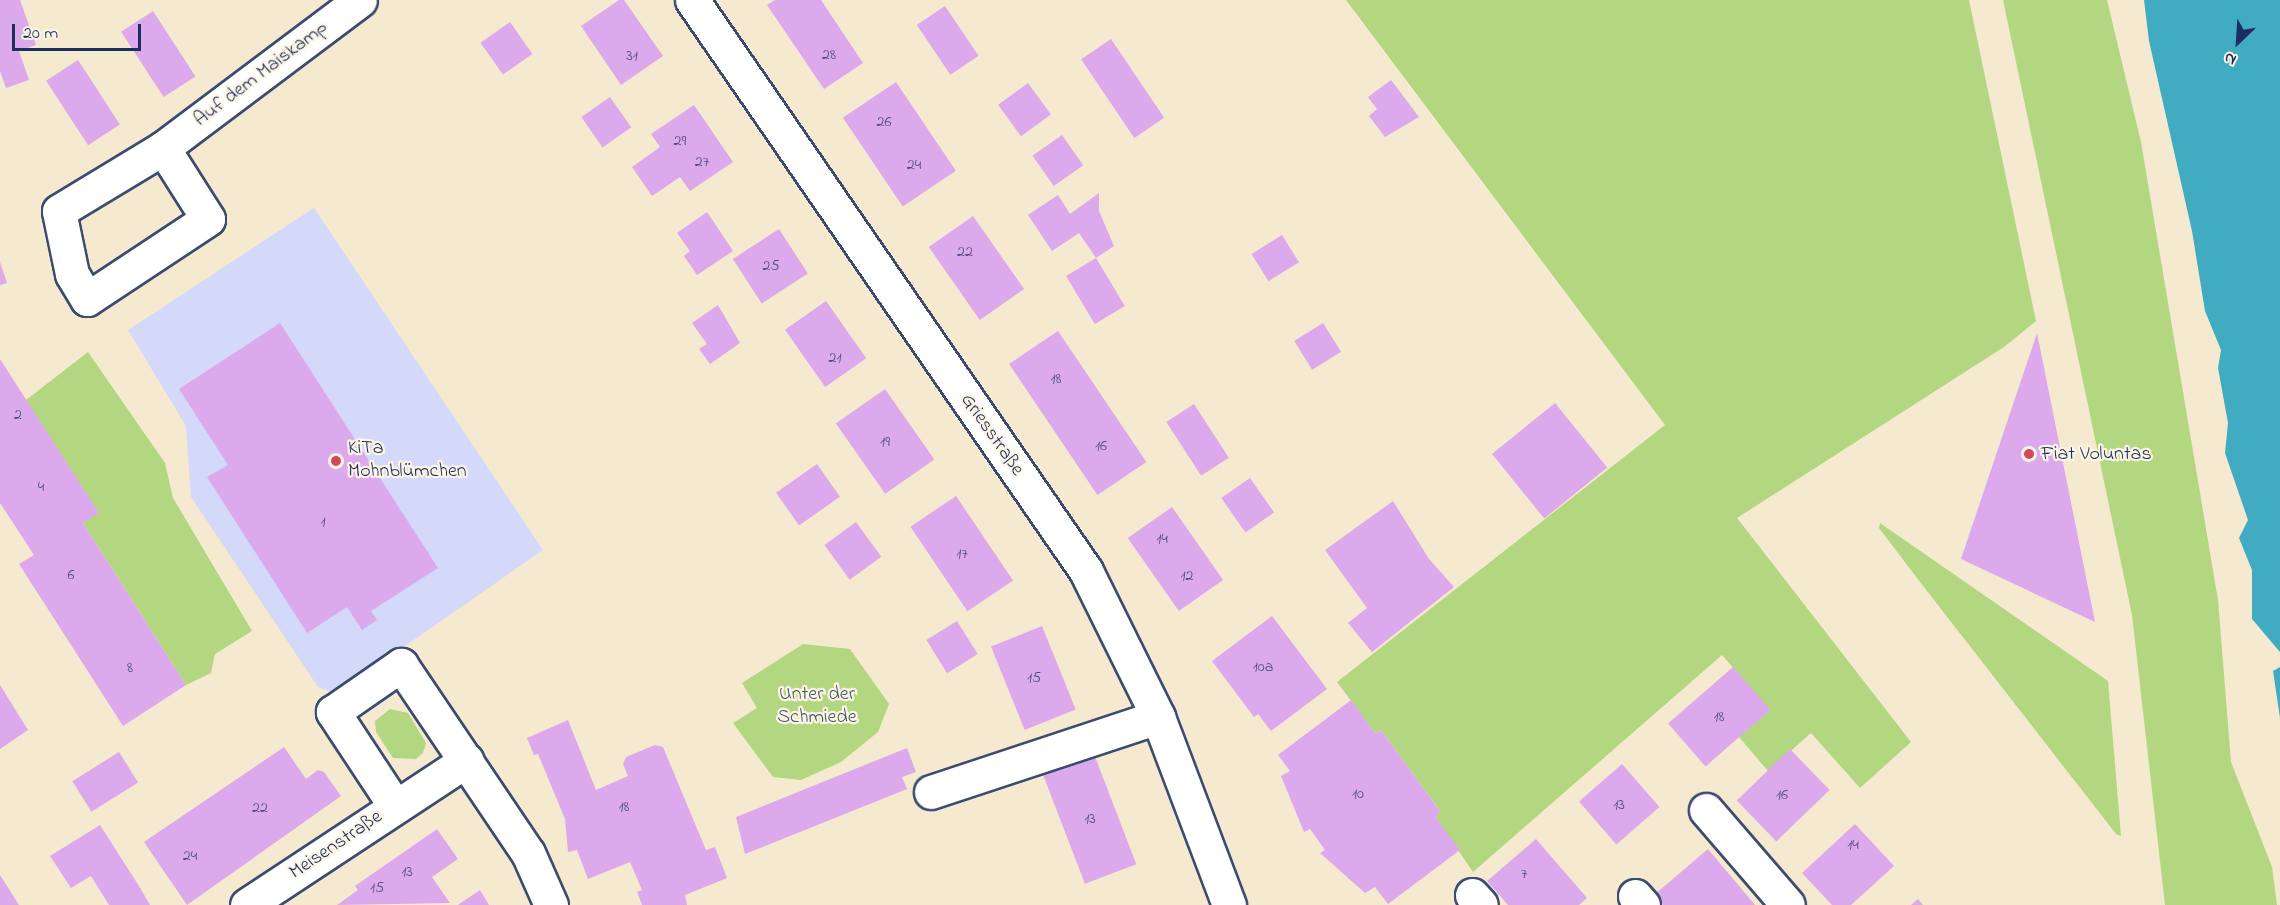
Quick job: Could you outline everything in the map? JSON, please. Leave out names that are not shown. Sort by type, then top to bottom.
[{"type":"street","name":"Auf dem Maiskamp","points":[[163,148],[208,219],[87,299],[72,274],[59,211],[163,148],[360,0]]},
{"type":"street","name":"Griesstraße","points":[[692,0],[1086,571],[1158,717],[1229,905]]},
{"type":"street","name":"Meisenstraße","points":[[395,806],[333,712],[401,665],[528,853],[552,905]]},
{"type":"street","points":[[931,792],[1158,717]]},
{"type":"street","name":"Meisenstraße","points":[[247,905],[467,760]]},
{"type":"street","points":[[1706,810],[1788,905]]},
{"type":"shaded area","name":"KiTa Mohnblümchen","points":[[314,208],[543,550],[336,694],[318,687],[191,497],[186,426],[128,330]]},
{"type":"green space","points":[[1346,0],[1969,0],[2036,321],[2004,347],[1737,518],[1911,742],[1860,788],[1811,733],[1768,771],[1739,737],[1770,710],[1722,655],[1473,872],[1436,818],[1440,811],[1381,730],[1375,733],[1337,682],[1665,425]]},
{"type":"green space","points":[[2003,0],[2107,0],[2141,142],[2218,600],[2231,762],[2272,867],[2277,905],[2165,905],[2132,615]]},
{"type":"green space","points":[[88,352],[165,463],[173,498],[252,631],[215,654],[211,673],[186,685],[83,523],[98,512],[26,400]]},
{"type":"green space","points":[[1880,523],[2108,681],[2121,836],[2116,834],[1920,582],[1879,528]]},
{"type":"green space","name":"Unter der Schmiede","points":[[803,644],[850,649],[889,704],[878,732],[841,762],[801,780],[773,777],[733,723],[757,708],[742,683]]},
{"type":"green space","points":[[390,709],[408,713],[426,743],[423,753],[416,759],[393,758],[376,732],[375,721]]},
{"type":"water","points":[[2144,0],[2280,0],[2280,652],[2252,619],[2252,570],[2239,538],[2248,520],[2225,453],[2228,423],[2218,368],[2221,350],[2205,311],[2192,231],[2149,41]]},
{"type":"water","points":[[2280,667],[2280,718],[2273,671]]},
{"type":"building","points":[[0,0],[20,0],[36,45],[19,51],[29,80],[6,88],[0,71]]},
{"type":"building","points":[[619,0],[624,0],[663,56],[621,85],[581,26]]},
{"type":"building","points":[[775,0],[821,0],[863,63],[824,89],[767,5]]},
{"type":"building","points":[[945,6],[979,56],[950,75],[917,25]]},
{"type":"building","points":[[153,11],[195,76],[164,97],[121,32]]},
{"type":"building","points":[[510,22],[532,54],[503,75],[481,43]]},
{"type":"building","points":[[1111,39],[1164,118],[1134,138],[1081,59]]},
{"type":"building","points":[[78,60],[120,125],[88,145],[46,81]]},
{"type":"building","points":[[1391,80],[1419,117],[1385,137],[1369,116],[1377,109],[1368,97]]},
{"type":"building","points":[[896,82],[956,171],[903,206],[843,118]]},
{"type":"building","points":[[1028,83],[1051,115],[1021,136],[998,105]]},
{"type":"building","points":[[610,97],[631,127],[603,147],[581,117]]},
{"type":"building","points":[[694,105],[733,162],[690,191],[680,177],[652,196],[632,167],[660,147],[651,134]]},
{"type":"building","points":[[1062,135],[1083,165],[1054,186],[1033,156]]},
{"type":"building","points":[[1099,193],[1099,211],[1114,246],[1096,258],[1079,233],[1052,251],[1028,215],[1058,195],[1070,214]]},
{"type":"building","points":[[707,212],[733,251],[697,275],[684,256],[690,251],[677,233]]},
{"type":"building","points":[[973,216],[1024,289],[980,320],[929,247]]},
{"type":"building","points":[[779,229],[808,273],[762,303],[733,259]]},
{"type":"building","points":[[1282,235],[1299,262],[1268,281],[1251,254]]},
{"type":"building","points":[[1096,258],[1125,306],[1095,324],[1066,276]]},
{"type":"building","points":[[0,262],[7,283],[0,285]]},
{"type":"building","points":[[826,301],[866,358],[825,387],[785,330]]},
{"type":"building","points":[[718,305],[740,343],[710,364],[699,349],[707,344],[692,323]]},
{"type":"building","points":[[280,323],[438,568],[371,611],[377,620],[362,630],[347,607],[307,633],[207,477],[228,465],[179,389]]},
{"type":"building","points":[[1323,323],[1341,352],[1312,370],[1294,341]]},
{"type":"building","points":[[1058,331],[1146,462],[1097,495],[1009,364]]},
{"type":"building","name":"Fiat Voluntas","points":[[2037,333],[2095,622],[1961,559]]},
{"type":"building","points":[[0,359],[99,513],[83,523],[186,685],[123,726],[19,564],[34,555],[0,503]]},
{"type":"building","points":[[885,389],[934,459],[885,494],[836,423]]},
{"type":"building","points":[[1555,403],[1607,468],[1544,518],[1492,454]]},
{"type":"building","points":[[1194,404],[1229,458],[1201,476],[1166,422]]},
{"type":"building","points":[[817,464],[840,497],[799,525],[776,493]]},
{"type":"building","points":[[1250,478],[1274,512],[1245,532],[1221,498]]},
{"type":"building","points":[[956,496],[1013,581],[967,611],[910,527]]},
{"type":"building","points":[[1393,501],[1429,559],[1454,587],[1372,652],[1348,623],[1367,608],[1325,550]]},
{"type":"building","points":[[1172,507],[1223,580],[1179,611],[1128,538]]},
{"type":"building","points":[[856,522],[881,557],[850,580],[824,545]]},
{"type":"building","points":[[1272,616],[1327,689],[1271,731],[1258,714],[1254,717],[1212,661]]},
{"type":"building","points":[[957,621],[978,654],[947,673],[926,640]]},
{"type":"building","points":[[1042,626],[1076,709],[1025,730],[991,647]]},
{"type":"building","points":[[1733,667],[1770,710],[1705,766],[1668,723]]},
{"type":"building","points":[[0,685],[28,730],[0,749]]},
{"type":"building","points":[[1351,700],[1375,733],[1381,730],[1440,811],[1436,818],[1460,850],[1388,904],[1375,887],[1365,893],[1320,853],[1325,850],[1310,829],[1304,832],[1281,776],[1290,771],[1278,755]]},
{"type":"building","points":[[568,720],[596,790],[628,776],[623,764],[626,757],[655,745],[663,747],[706,850],[715,847],[727,878],[685,895],[687,905],[642,905],[637,892],[642,890],[630,862],[588,879],[577,850],[568,852],[565,819],[538,754],[534,755],[527,738]]},
{"type":"building","points":[[284,747],[306,779],[318,770],[324,772],[341,796],[187,905],[144,842]]},
{"type":"building","points":[[907,748],[916,772],[902,777],[907,789],[745,854],[736,817]]},
{"type":"building","points":[[1790,749],[1830,790],[1776,841],[1737,800]]},
{"type":"building","points":[[119,752],[138,783],[91,812],[72,781]]},
{"type":"building","points":[[1094,754],[1136,864],[1085,884],[1043,774]]},
{"type":"building","points":[[1622,764],[1659,807],[1616,844],[1579,801]]},
{"type":"building","points":[[1855,824],[1894,866],[1851,905],[1832,905],[1802,873]]},
{"type":"building","points":[[100,825],[150,905],[109,905],[91,876],[71,888],[50,856]]},
{"type":"building","points":[[437,829],[458,859],[432,877],[450,903],[337,905],[358,890],[355,886]]},
{"type":"building","points":[[1536,839],[1587,898],[1579,905],[1508,905],[1487,881]]},
{"type":"building","points":[[1708,849],[1755,905],[1663,905],[1654,895]]},
{"type":"building","points":[[0,875],[19,905],[0,905]]},
{"type":"building","points":[[480,890],[489,905],[458,905]]},
{"type":"building","points":[[1918,899],[1923,905],[1911,905]]},
{"type":"place","name":"Fiat Voluntas","points":[[2029,454]]},
{"type":"place","name":"KiTa Mohnblümchen","points":[[336,461]]}]
